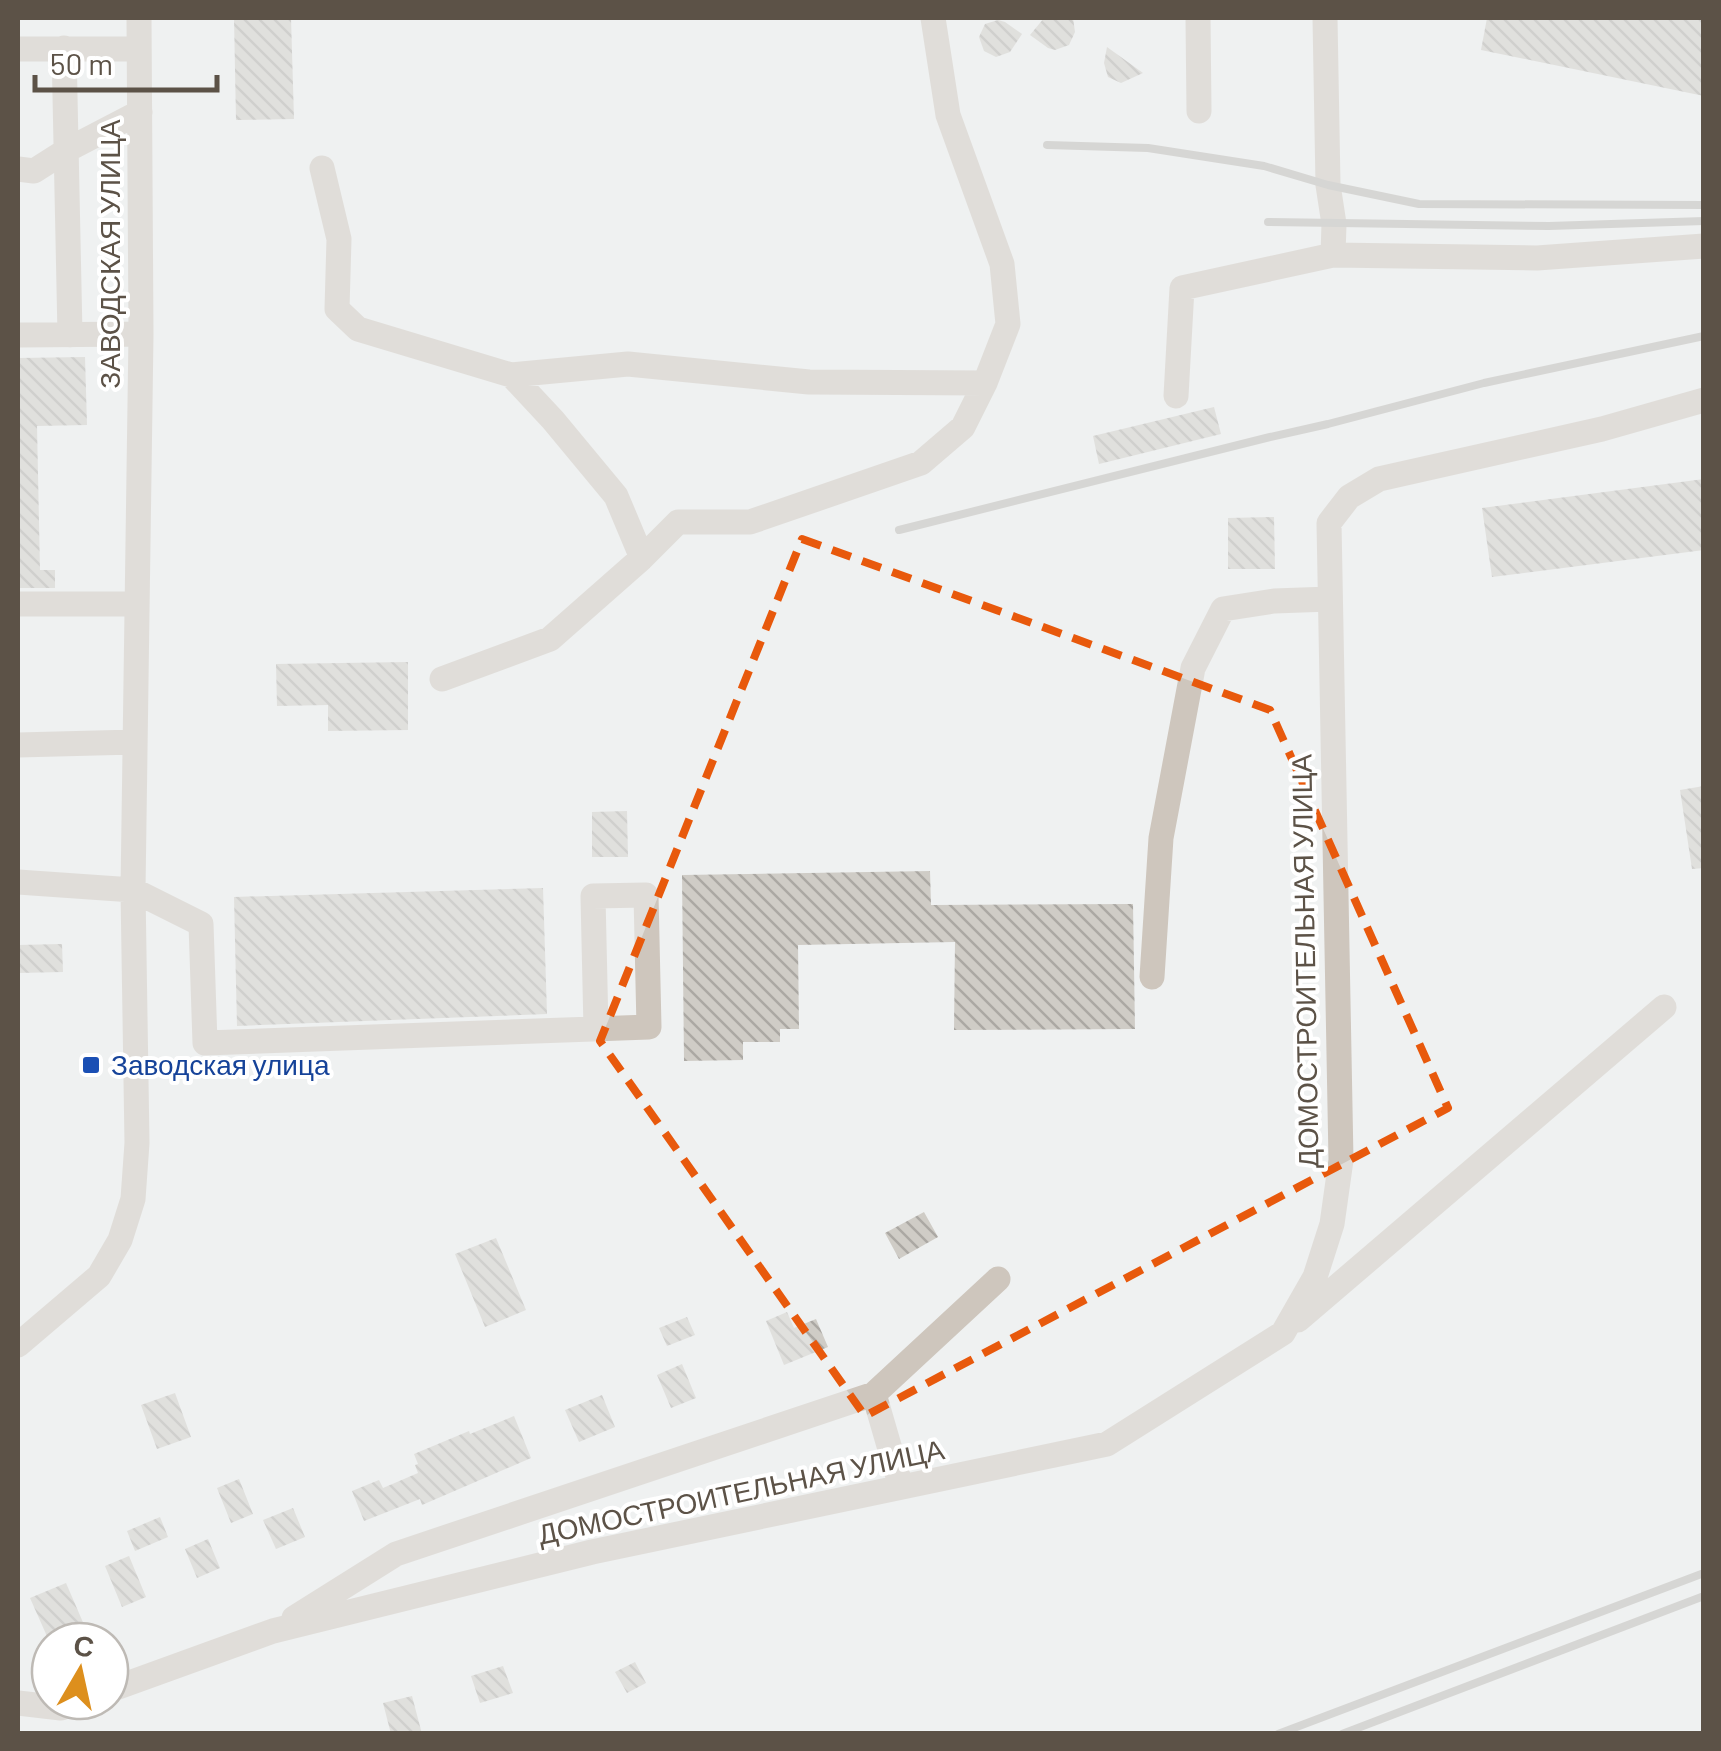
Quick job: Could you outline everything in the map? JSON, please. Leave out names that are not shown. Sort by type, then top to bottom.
[{"type":"street","name":"ЗАВОДСКАЯ УЛИЦА","points":[[18,1346],[99,1276],[120,1240],[132,1199],[137,1143],[133,890],[141,334],[139,18]]},
{"type":"street","points":[[442,679],[550,639],[678,522],[750,522],[921,463],[962,427],[985,383],[1008,324],[1002,264],[948,115],[934,18]]},
{"type":"street","points":[[1198,18],[1198,111]]},
{"type":"street","points":[[1325,18],[1328,185],[1334,255]]},
{"type":"street","points":[[64,48],[70,335]]},
{"type":"street","points":[[18,49],[139,48]]},
{"type":"street","points":[[18,170],[34,171],[140,112]]},
{"type":"street","points":[[322,168],[339,239],[337,309],[358,329],[511,374],[628,364],[809,382],[985,383]]},
{"type":"street","points":[[1176,396],[1182,288],[1334,255],[1537,258],[1704,246]]},
{"type":"street","points":[[18,335],[141,334]]},
{"type":"street","points":[[511,374],[616,496],[642,558]]},
{"type":"street","name":"ДОМОСТРОИТЕЛЬНАЯ УЛИЦА","points":[[130,1683],[272,1631],[592,1552],[1107,1444],[1283,1334],[1315,1276],[1332,1224],[1341,1160],[1329,523],[1349,497],[1379,479],[1602,429],[1704,400]]},
{"type":"street","points":[[1152,977],[1160,838],[1192,668],[1224,609],[1330,599]]},
{"type":"street","points":[[18,604],[137,604]]},
{"type":"street","points":[[18,746],[135,742]]},
{"type":"street","points":[[18,882],[133,890],[201,924],[204,1043],[596,1029],[648,1027],[646,895],[594,896],[596,1029]]},
{"type":"street","points":[[1283,1334],[1664,1006]]},
{"type":"street","points":[[272,1631],[396,1554],[874,1394],[998,1279]]},
{"type":"street","points":[[874,1394],[902,1487]]},
{"type":"highlighted area","points":[[802,539],[1270,710],[1448,1108],[865,1416],[600,1041]]},
{"type":"building","points":[[234,18],[291,18],[294,119],[236,120]]},
{"type":"building","points":[[1044,18],[1073,18],[1075,32],[1069,45],[1055,50],[1030,35]]},
{"type":"building","points":[[1487,18],[1704,18],[1704,96],[1481,50]]},
{"type":"building","points":[[998,20],[1022,34],[1010,52],[996,57],[984,51],[979,37],[985,24]]},
{"type":"building","points":[[1107,47],[1143,73],[1121,83],[1108,77],[1104,63]]},
{"type":"building","points":[[85,357],[87,425],[37,426],[40,570],[55,570],[55,588],[18,588],[18,358]]},
{"type":"building","points":[[1214,407],[1221,434],[1099,464],[1093,436]]},
{"type":"building","points":[[1704,479],[1704,550],[1492,577],[1482,508]]},
{"type":"building","points":[[1274,517],[1275,569],[1228,569],[1228,518]]},
{"type":"building","points":[[408,662],[408,730],[328,731],[328,705],[277,706],[276,664]]},
{"type":"building","points":[[1704,786],[1704,868],[1692,869],[1680,790]]},
{"type":"building","points":[[627,811],[628,857],[592,857],[592,812]]},
{"type":"building","points":[[930,871],[931,905],[1133,904],[1135,1029],[954,1030],[955,942],[798,945],[799,1029],[780,1029],[780,1042],[743,1042],[743,1060],[684,1061],[682,875]]},
{"type":"building","points":[[543,888],[547,1014],[237,1026],[234,897]]},
{"type":"building","points":[[62,944],[63,972],[18,973],[18,945]]},
{"type":"building","points":[[924,1212],[938,1237],[899,1259],[885,1233]]},
{"type":"building","points":[[496,1238],[526,1310],[485,1327],[455,1254]]},
{"type":"building","points":[[787,1312],[794,1328],[816,1319],[828,1347],[784,1365],[766,1321]]},
{"type":"building","points":[[687,1317],[695,1335],[667,1346],[659,1328]]},
{"type":"building","points":[[682,1364],[696,1398],[671,1408],[657,1375]]},
{"type":"building","points":[[175,1393],[191,1437],[157,1449],[141,1405]]},
{"type":"building","points":[[602,1395],[615,1427],[579,1442],[565,1410]]},
{"type":"building","points":[[514,1416],[531,1458],[422,1505],[420,1499],[364,1521],[352,1491],[379,1480],[383,1488],[418,1473],[414,1454]]},
{"type":"building","points":[[239,1479],[253,1514],[231,1523],[217,1488]]},
{"type":"building","points":[[293,1508],[305,1537],[276,1549],[263,1520]]},
{"type":"building","points":[[160,1517],[168,1537],[135,1551],[127,1531]]},
{"type":"building","points":[[208,1539],[220,1568],[197,1578],[185,1549]]},
{"type":"building","points":[[129,1556],[146,1597],[122,1607],[105,1566]]},
{"type":"building","points":[[66,1583],[82,1621],[40,1621],[30,1598]]},
{"type":"building","points":[[635,1662],[646,1683],[627,1693],[615,1672]]},
{"type":"building","points":[[503,1666],[513,1693],[480,1703],[471,1676]]},
{"type":"building","points":[[412,1696],[422,1734],[391,1734],[383,1703]]},
{"type":"railway","points":[[1047,145],[1148,148],[1264,166],[1328,185],[1419,204],[1704,205]]},
{"type":"railway","points":[[1268,222],[1549,226],[1704,221]]},
{"type":"railway","points":[[899,530],[1484,383],[1704,336]]},
{"type":"railway","points":[[1278,1734],[1704,1573]]},
{"type":"railway","points":[[1342,1734],[1704,1596]]},
{"type":"place","name":"Заводская улица","points":[[91,1065]]}]
